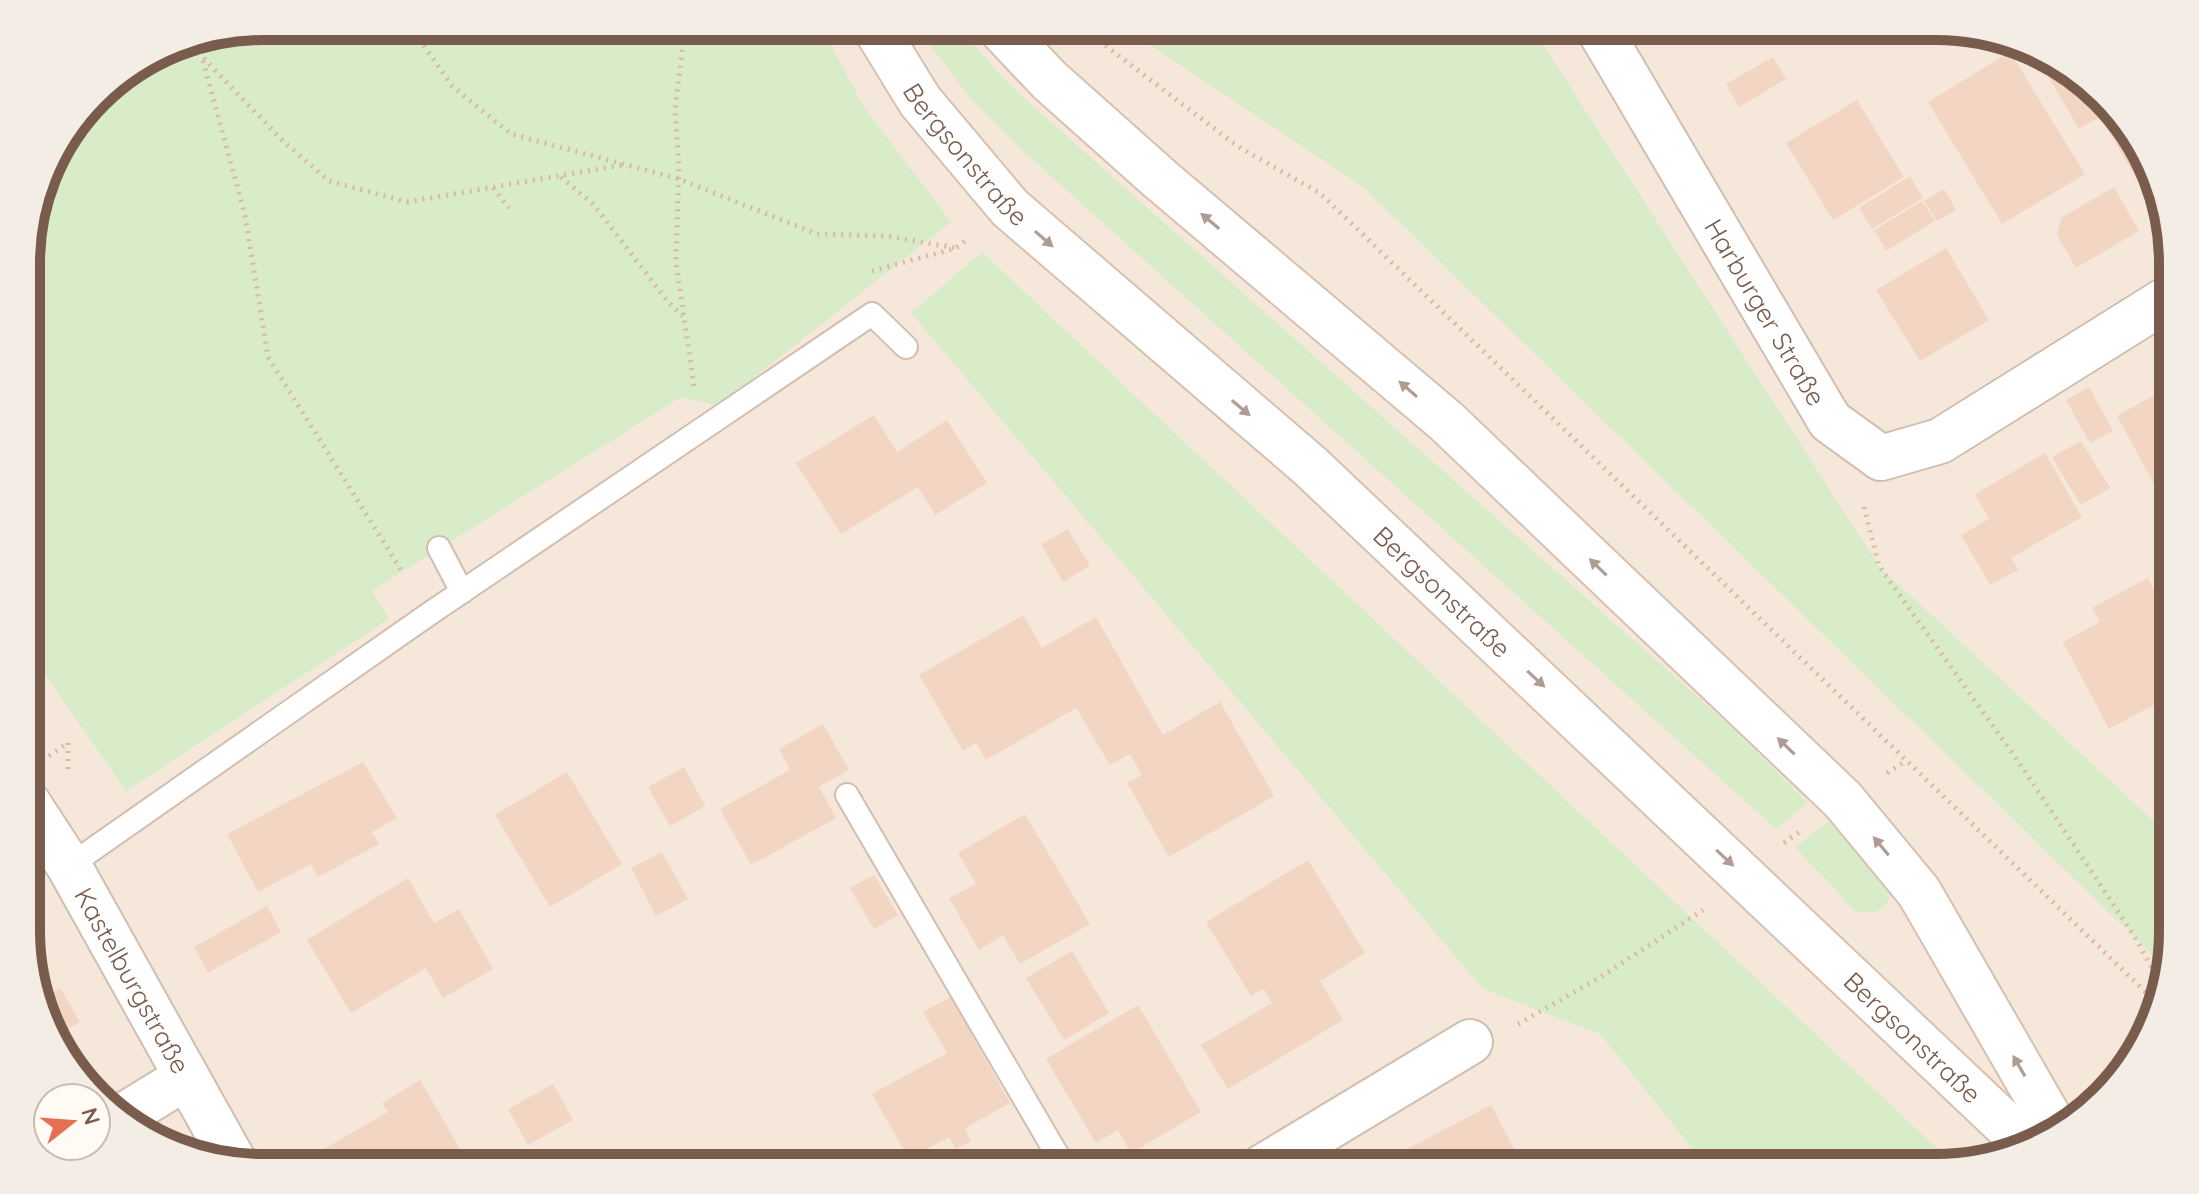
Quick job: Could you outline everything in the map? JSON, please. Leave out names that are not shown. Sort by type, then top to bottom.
[{"type":"street","name":"Bergsonstraße","points":[[883,40],[920,101],[1010,208],[1310,466],[2019,1137]]},
{"type":"street","points":[[1011,40],[1049,80],[1126,149],[1446,421],[1843,800],[1919,892],[2051,1121]]},
{"type":"street","name":"Harburger Straße","points":[[1605,40],[1830,421],[1881,458],[1940,441],[2159,304]]},
{"type":"street","name":"Kastelburgstraße","points":[[40,821],[69,866],[228,1151]]},
{"type":"street","points":[[1287,1154],[1470,1042]]},
{"type":"street","points":[[132,1111],[185,1078]]},
{"type":"lane","points":[[69,866],[429,614],[872,314],[906,347]]},
{"type":"lane","points":[[439,548],[462,592]]},
{"type":"lane","points":[[847,795],[1057,1154]]},
{"type":"path","points":[[420,40],[452,86],[511,134],[679,179],[817,234],[887,236],[956,248]]},
{"type":"path","points":[[683,40],[675,110],[679,179],[676,262],[694,391]]},
{"type":"path","points":[[1098,40],[1237,146],[1320,193],[2149,995]]},
{"type":"path","points":[[195,51],[329,181],[407,202],[626,164]]},
{"type":"path","points":[[203,61],[245,215],[268,357],[429,614]]},
{"type":"path","points":[[560,176],[594,205],[668,302],[684,316]]},
{"type":"path","points":[[493,188],[509,208]]},
{"type":"path","points":[[1859,493],[1879,566],[2029,777],[2133,934],[2154,972]]},
{"type":"path","points":[[1470,1042],[1480,1042],[1541,1013],[1706,909]]},
{"type":"shaded area","points":[[263,40],[1951,40],[1980,44],[2035,63],[2083,95],[2121,139],[2147,191],[2157,234],[2159,931],[2151,989],[2136,1030],[2104,1078],[2060,1116],[2008,1142],[1951,1154],[263,1154],[219,1150],[164,1131],[116,1099],[112,1095],[112,1082],[99,1082],[78,1055],[57,1016],[42,960],[40,248],[57,178],[70,151],[95,116],[116,95],[151,70],[205,48]]},
{"type":"green space","points":[[828,40],[864,107],[951,222],[718,406],[681,397],[372,591],[389,619],[126,791],[40,667],[40,248],[57,178],[70,151],[95,116],[127,86],[164,63],[191,52],[234,42]]},
{"type":"green space","points":[[926,40],[970,40],[1011,86],[1729,725],[1808,803],[1776,829],[1022,150],[970,98]]},
{"type":"green space","points":[[1142,40],[1540,40],[1879,566],[2159,826],[2157,959],[1362,186]]},
{"type":"green space","points":[[982,252],[1943,1154],[1697,1154],[1600,1034],[1483,989],[911,313]]},
{"type":"green space","points":[[1828,822],[1880,872],[1890,892],[1882,908],[1868,913],[1855,911],[1795,847]]},
{"type":"building","points":[[2011,53],[2085,174],[2002,224],[1928,102]]},
{"type":"building","points":[[1773,57],[1786,79],[1739,107],[1726,84]]},
{"type":"building","points":[[2052,73],[2060,78],[2104,116],[2136,164],[2148,195],[2100,117],[2079,129],[2048,76]]},
{"type":"building","points":[[1857,100],[1904,177],[1833,220],[1786,143]]},
{"type":"building","points":[[1910,176],[1923,198],[1872,229],[1859,208]]},
{"type":"building","points":[[2114,187],[2139,231],[2076,268],[2057,235],[2061,218]]},
{"type":"building","points":[[1944,189],[1956,210],[1937,221],[1924,201]]},
{"type":"building","points":[[1922,201],[1935,221],[1886,251],[1874,230]]},
{"type":"building","points":[[1946,248],[1989,320],[1920,361],[1876,290]]},
{"type":"building","points":[[2089,387],[2113,431],[2090,443],[2066,400]]},
{"type":"building","points":[[2159,392],[2159,493],[2117,416]]},
{"type":"building","points":[[874,415],[897,452],[947,420],[987,483],[935,515],[918,487],[841,534],[796,463]]},
{"type":"building","points":[[2081,441],[2110,488],[2081,505],[2052,457]]},
{"type":"building","points":[[2045,453],[2082,517],[2011,558],[2018,570],[1990,585],[1961,535],[1989,519],[1975,494]]},
{"type":"building","points":[[1068,529],[1090,566],[1063,582],[1041,544]]},
{"type":"building","points":[[2148,578],[2159,600],[2159,702],[2109,729],[2063,642],[2100,622],[2092,608]]},
{"type":"building","points":[[1023,615],[1042,648],[1096,617],[1163,735],[1220,702],[1274,796],[1169,857],[1127,783],[1142,775],[1130,754],[1110,765],[1076,708],[986,760],[976,743],[963,751],[919,675]]},
{"type":"building","points":[[823,724],[849,770],[819,787],[836,818],[751,865],[720,809],[790,770],[779,749]]},
{"type":"building","points":[[363,762],[397,818],[372,832],[379,844],[318,877],[311,864],[258,892],[227,834]]},
{"type":"building","points":[[684,767],[705,806],[670,826],[648,787]]},
{"type":"building","points":[[567,772],[622,864],[550,907],[495,815]]},
{"type":"building","points":[[1025,814],[1090,924],[1020,964],[1003,935],[979,950],[949,898],[976,884],[958,853]]},
{"type":"building","points":[[662,852],[688,899],[656,916],[631,868]]},
{"type":"building","points":[[1308,860],[1365,953],[1320,981],[1343,1020],[1228,1089],[1201,1045],[1272,1003],[1264,989],[1251,996],[1206,922]]},
{"type":"building","points":[[874,875],[898,915],[874,929],[850,888]]},
{"type":"building","points":[[408,878],[434,923],[459,909],[493,969],[443,998],[426,968],[351,1013],[307,940]]},
{"type":"building","points":[[267,906],[281,932],[208,973],[194,947]]},
{"type":"building","points":[[1072,951],[1109,1013],[1064,1040],[1026,978]]},
{"type":"building","points":[[60,988],[80,1022],[64,1031],[50,994]]},
{"type":"building","points":[[951,997],[1010,1103],[965,1128],[971,1141],[956,1149],[949,1137],[918,1154],[906,1154],[872,1094],[947,1053],[923,1012]]},
{"type":"building","points":[[1138,1005],[1201,1112],[1131,1153],[1118,1130],[1096,1143],[1046,1059]]},
{"type":"building","points":[[420,1080],[460,1149],[452,1154],[327,1154],[324,1149],[388,1112],[382,1103]]},
{"type":"building","points":[[553,1084],[573,1120],[528,1145],[508,1109]]},
{"type":"building","points":[[1491,1105],[1517,1154],[1412,1154],[1409,1148]]}]
